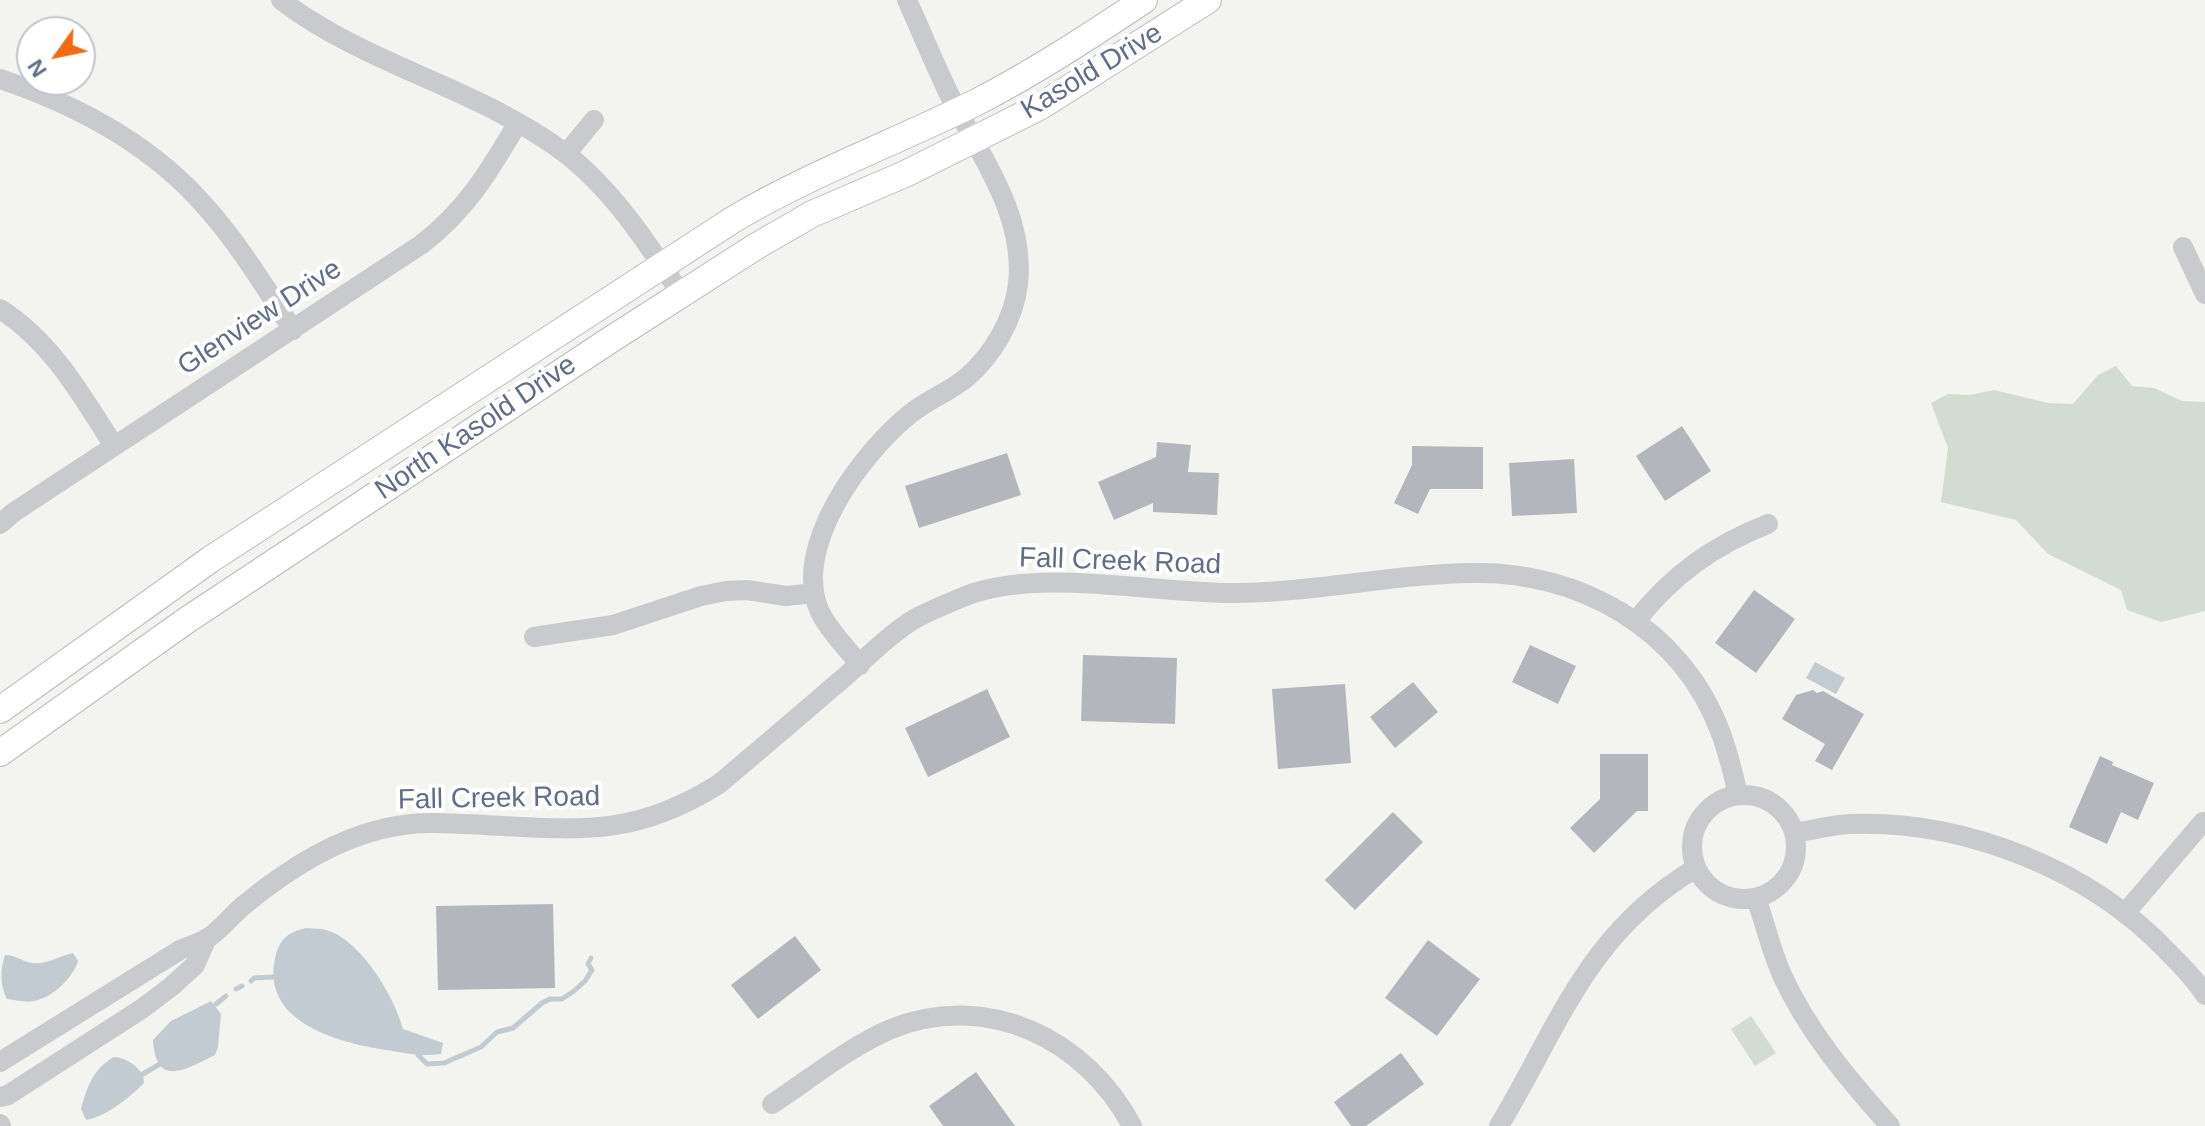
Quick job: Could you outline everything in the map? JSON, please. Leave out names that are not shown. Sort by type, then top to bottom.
[{"type":"main road","name":"Kasold Drive","points":[[958,111],[1060,55],[1144,0]]},
{"type":"main road","name":"Kasold Drive","points":[[973,140],[1062,93],[1208,0]]},
{"type":"main road","name":"North Kasold Drive","points":[[0,710],[211,559],[662,265],[768,199],[958,111]]},
{"type":"main road","name":"North Kasold Drive","points":[[0,753],[187,620],[681,294],[812,214],[905,174],[973,140]]},
{"type":"street","points":[[281,0],[324,29],[517,124],[566,154],[626,216],[681,294]]},
{"type":"street","points":[[860,665],[820,612],[814,593],[813,572],[827,522],[862,462],[888,433],[913,411],[966,378],[984,359],[1011,313],[1019,271],[1015,229],[1009,210],[958,111],[907,0]]},
{"type":"street","points":[[0,79],[38,92],[109,126],[174,174],[204,204],[236,244],[293,330]]},
{"type":"street","points":[[566,154],[594,120]]},
{"type":"street","name":"Glenview Drive","points":[[0,524],[422,244],[445,226],[484,180],[517,124]]},
{"type":"street","points":[[2183,247],[2205,294]]},
{"type":"street","points":[[0,309],[28,330],[53,355],[114,446]]},
{"type":"street","points":[[1636,621],[1676,576],[1707,553],[1739,535],[1768,524]]},
{"type":"street","name":"Fall Creek Road","points":[[0,1062],[180,950],[207,938],[245,904],[314,856],[351,839],[381,829],[437,822],[596,829],[631,823],[692,801],[719,784],[916,618],[983,591],[1045,582],[1231,593],[1278,592],[1469,573],[1542,578],[1611,605],[1636,621],[1672,653],[1707,702],[1720,730],[1738,795]]},
{"type":"street","points":[[534,637],[613,625],[701,596],[726,591],[747,590],[786,596],[814,593]]},
{"type":"street","points":[[1753,795],[1767,800],[1789,820],[1795,833],[1797,850],[1793,866],[1784,881],[1756,898],[1738,899],[1721,894],[1707,883],[1696,868],[1692,853],[1698,821],[1722,799],[1753,795]]},
{"type":"street","points":[[2126,912],[2203,822]]},
{"type":"street","points":[[1795,833],[1848,824],[1889,825],[1975,838],[2067,874],[2126,912],[2198,983],[2205,995]]},
{"type":"street","points":[[1499,1126],[1591,963],[1639,909],[1696,868]]},
{"type":"street","points":[[1756,898],[1782,974],[1807,1020],[1828,1053],[1890,1126]]},
{"type":"street","name":"Fall Creek Road","points":[[0,1097],[8,1095],[172,986],[195,965],[207,938]]},
{"type":"street","points":[[772,1104],[869,1040],[893,1028],[921,1020],[974,1016],[1006,1021],[1058,1043],[1105,1083],[1132,1126]]},
{"type":"shaded area","points":[[2116,366],[2132,386],[2154,388],[2182,401],[2205,402],[2205,611],[2161,622],[2127,610],[2121,590],[2048,554],[2016,520],[1941,502],[1948,448],[1931,403],[1948,394],[1970,395],[1994,390],[2048,403],[2073,404],[2098,375]]},
{"type":"shaded area","points":[[1815,662],[1845,678],[1836,694],[1806,678]]},
{"type":"shaded area","points":[[307,928],[326,930],[351,945],[384,986],[403,1029],[443,1043],[441,1054],[407,1053],[345,1041],[324,1034],[289,1012],[278,996],[273,977],[276,954],[287,936]]},
{"type":"shaded area","points":[[73,953],[78,961],[67,980],[55,992],[34,1001],[7,999],[2,977],[5,955],[37,963]]},
{"type":"shaded area","points":[[211,1001],[221,1014],[215,1055],[175,1071],[160,1065],[153,1040],[171,1021]]},
{"type":"shaded area","points":[[1751,1016],[1776,1053],[1755,1066],[1731,1029]]},
{"type":"shaded area","points":[[114,1057],[127,1060],[136,1067],[143,1074],[144,1083],[110,1110],[86,1120],[81,1109],[89,1086],[101,1067]]},
{"type":"building","points":[[1682,426],[1711,471],[1665,501],[1636,456]]},
{"type":"building","points":[[1157,442],[1191,445],[1188,472],[1219,473],[1217,515],[1153,512],[1153,503],[1114,520],[1098,482],[1156,457]]},
{"type":"building","points":[[1412,446],[1483,447],[1483,489],[1430,489],[1418,514],[1394,503],[1412,465]]},
{"type":"building","points":[[1007,453],[1021,495],[919,528],[905,486]]},
{"type":"building","points":[[1574,459],[1577,513],[1512,516],[1509,463]]},
{"type":"building","points":[[1754,590],[1795,619],[1756,673],[1715,643]]},
{"type":"building","points":[[1530,645],[1576,666],[1558,704],[1512,682]]},
{"type":"building","points":[[1083,655],[1177,658],[1175,724],[1081,721]]},
{"type":"building","points":[[1413,682],[1438,712],[1395,748],[1370,717]]},
{"type":"building","points":[[1345,684],[1351,763],[1278,769],[1272,689]]},
{"type":"building","points":[[987,689],[1010,737],[928,777],[905,728]]},
{"type":"building","points":[[1813,690],[1817,693],[1823,691],[1864,714],[1832,770],[1815,761],[1825,744],[1782,719],[1796,695]]},
{"type":"building","points":[[1600,754],[1648,754],[1648,811],[1637,811],[1594,853],[1570,828],[1600,799]]},
{"type":"building","points":[[2100,756],[2113,762],[2112,765],[2154,783],[2138,820],[2121,812],[2107,844],[2069,827]]},
{"type":"building","points":[[1393,812],[1423,842],[1355,910],[1325,880]]},
{"type":"building","points":[[553,904],[555,988],[438,990],[436,906]]},
{"type":"building","points":[[795,936],[821,970],[758,1019],[731,985]]},
{"type":"building","points":[[1428,940],[1480,979],[1437,1036],[1385,998]]},
{"type":"building","points":[[1401,1053],[1424,1084],[1366,1126],[1351,1126],[1334,1102]]},
{"type":"building","points":[[976,1072],[1015,1126],[943,1126],[929,1106]]},
{"type":"waterway","points":[[418,1055],[427,1064],[444,1063],[481,1047],[497,1032],[513,1028],[542,1003],[562,999],[574,991],[592,970],[588,964],[591,958]]},
{"type":"waterway","points":[[251,981],[254,978],[273,977]]},
{"type":"waterway","points":[[236,989],[242,986]]},
{"type":"waterway","points":[[216,1004],[226,996]]},
{"type":"waterway","points":[[143,1074],[160,1064]]}]
